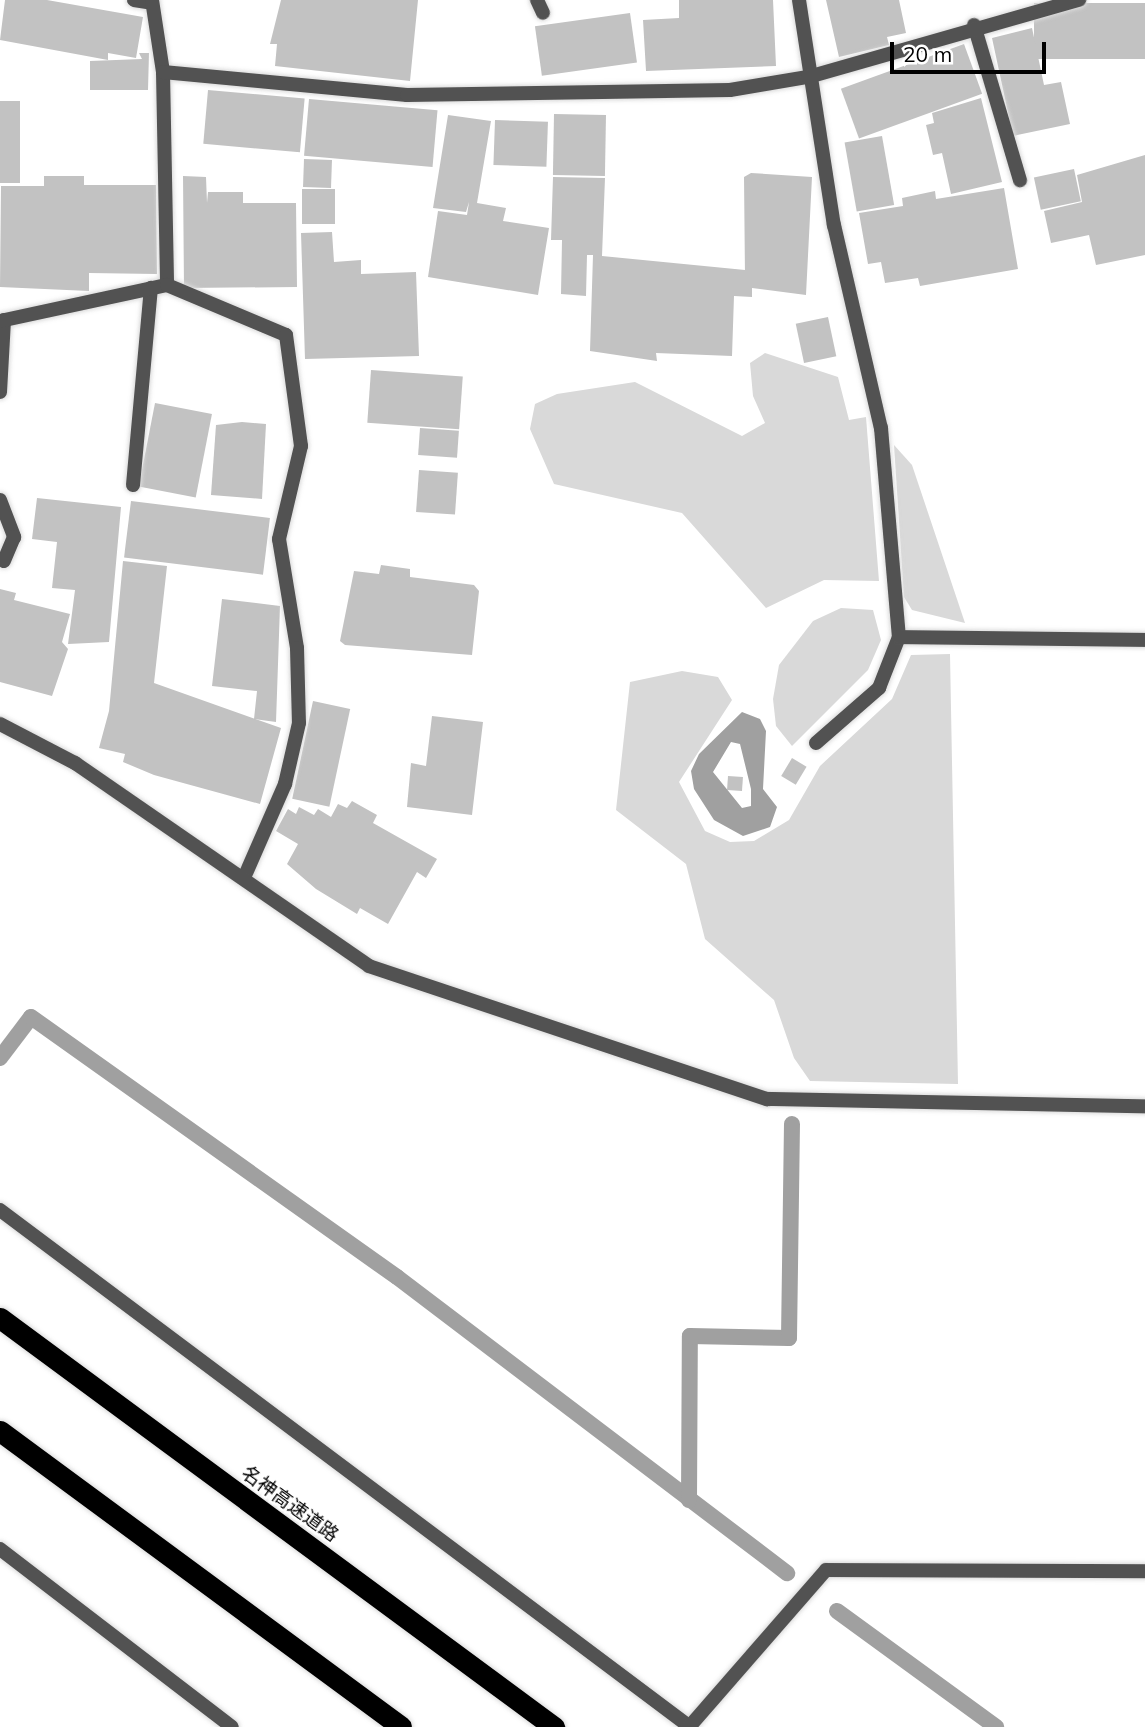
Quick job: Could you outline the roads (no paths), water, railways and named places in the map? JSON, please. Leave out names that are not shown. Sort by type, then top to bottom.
[{"type":"highway","name":"名神高速道路","points":[[0,1318],[554,1727]]},
{"type":"highway","points":[[0,1431],[401,1727]]},
{"type":"street","points":[[134,0],[152,1],[163,72],[167,285]]},
{"type":"street","points":[[799,0],[808,77],[881,428],[899,637],[879,688],[816,743]]},
{"type":"street","points":[[163,72],[407,95],[730,90],[808,77],[974,24],[1079,0]]},
{"type":"street","points":[[974,24],[1020,180]]},
{"type":"street","points":[[0,391],[2,321],[151,288],[167,285],[286,335],[299,410],[301,446],[279,539],[297,648],[299,723],[285,784],[244,878]]},
{"type":"street","points":[[134,485],[151,288]]},
{"type":"street","points":[[0,500],[14,537],[4,561]]},
{"type":"street","points":[[899,637],[1145,640]]},
{"type":"street","points":[[0,724],[75,763],[369,965],[767,1099],[1145,1106]]},
{"type":"street","points":[[0,1210],[690,1727],[826,1570],[1145,1571]]},
{"type":"street","points":[[0,1549],[232,1727]]},
{"type":"waterway","points":[[0,1058],[31,1017],[397,1277],[787,1573]]},
{"type":"waterway","points":[[689,1500],[690,1336],[789,1338],[792,1124]]},
{"type":"waterway","points":[[837,1611],[996,1727]]}]
